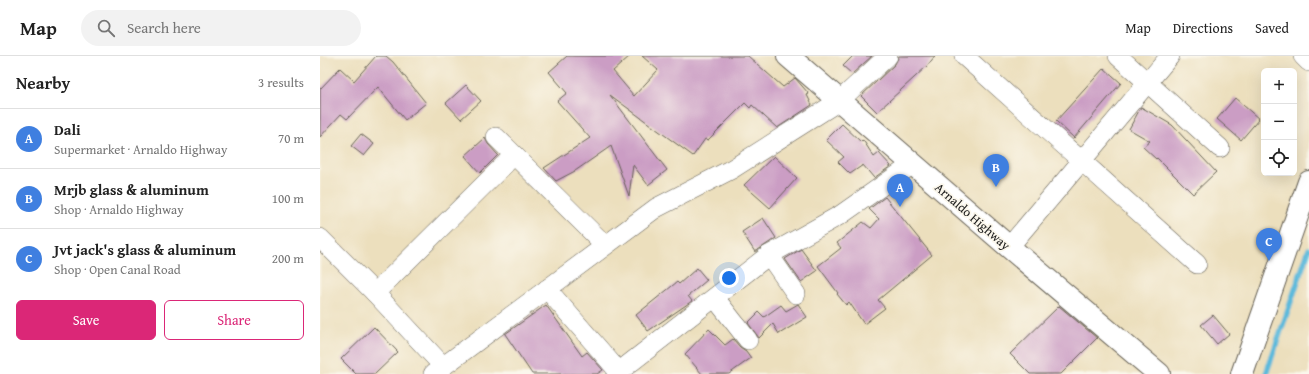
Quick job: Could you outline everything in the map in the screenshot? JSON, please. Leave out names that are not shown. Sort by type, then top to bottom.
[{"type":"main road","name":"Arnaldo Highway","points":[[788,56],[1159,374]]},
{"type":"main road","points":[[1242,374],[1309,182]]},
{"type":"street","points":[[320,238],[375,293],[438,370],[656,208],[732,169],[840,101],[888,56]]},
{"type":"street","points":[[964,56],[1197,264]]},
{"type":"street","points":[[1118,56],[1220,148]]},
{"type":"street","points":[[1009,247],[1170,56]]},
{"type":"street","points":[[1303,56],[1309,62]]},
{"type":"street","points":[[496,137],[605,246]]},
{"type":"street","points":[[375,293],[514,155]]},
{"type":"street","points":[[547,289],[617,373],[769,255],[842,214],[913,164]]},
{"type":"street","points":[[769,255],[796,294]]},
{"type":"street","points":[[715,298],[748,340]]},
{"type":"building","points":[[376,56],[386,56],[393,62],[426,103],[405,120],[378,87],[347,119],[341,114],[320,137],[320,89],[340,68],[354,81]]},
{"type":"building","points":[[567,56],[630,56],[613,71],[634,96],[658,70],[642,56],[748,56],[783,87],[795,78],[809,94],[807,95],[812,105],[777,128],[752,105],[750,108],[745,103],[708,140],[705,139],[693,156],[610,95],[667,170],[648,185],[633,165],[629,196],[611,146],[575,171],[556,181],[544,168],[590,138],[557,101],[567,93],[549,72]]},
{"type":"building","points":[[853,56],[872,56],[852,74],[843,66]]},
{"type":"building","points":[[899,56],[935,56],[927,66],[877,112],[861,96],[895,64]]},
{"type":"building","points":[[1104,68],[1121,83],[1074,138],[1056,121]]},
{"type":"building","points":[[466,85],[481,101],[461,119],[446,103]]},
{"type":"building","points":[[1235,98],[1259,119],[1241,140],[1217,119]]},
{"type":"building","points":[[1141,107],[1172,125],[1216,172],[1193,194],[1157,158],[1156,159],[1143,147],[1150,141],[1129,129]]},
{"type":"building","points":[[842,124],[861,142],[863,140],[874,157],[879,153],[891,166],[874,178],[863,165],[850,174],[838,162],[844,157],[826,140]]},
{"type":"building","points":[[361,134],[374,144],[364,156],[351,146]]},
{"type":"building","points":[[485,138],[488,144],[498,155],[480,173],[465,156]]},
{"type":"building","points":[[774,156],[797,178],[770,208],[744,185]]},
{"type":"building","points":[[885,197],[932,255],[878,300],[885,308],[864,324],[849,302],[846,305],[837,294],[838,293],[818,266],[841,248],[837,243],[863,222],[871,228],[879,219],[869,209]]},
{"type":"building","points":[[763,218],[776,238],[755,252],[742,232]]},
{"type":"building","points":[[801,249],[817,271],[801,282],[785,259]]},
{"type":"building","points":[[697,268],[707,280],[688,296],[692,301],[648,331],[636,315],[677,282],[679,284]]},
{"type":"building","points":[[798,304],[807,317],[779,334],[773,324],[759,338],[748,323],[759,312],[764,317],[781,305],[786,311]]},
{"type":"building","points":[[546,305],[582,356],[587,352],[603,370],[597,374],[532,374],[505,334]]},
{"type":"building","points":[[1059,306],[1097,338],[1061,374],[1030,374],[1010,354]]},
{"type":"building","points":[[1213,315],[1229,334],[1217,344],[1201,325]]},
{"type":"building","points":[[374,327],[398,352],[375,374],[356,374],[341,359]]},
{"type":"building","points":[[709,329],[725,345],[733,339],[751,358],[729,374],[702,374],[685,354]]},
{"type":"waterway","points":[[1266,374],[1309,249]]},
{"type":"place","name":"Mrjb glass & aluminum","points":[[996,187]]},
{"type":"place","name":"Dali","points":[[900,207]]},
{"type":"place","name":"Jvt jack's glass & aluminum","points":[[1269,261]]}]
